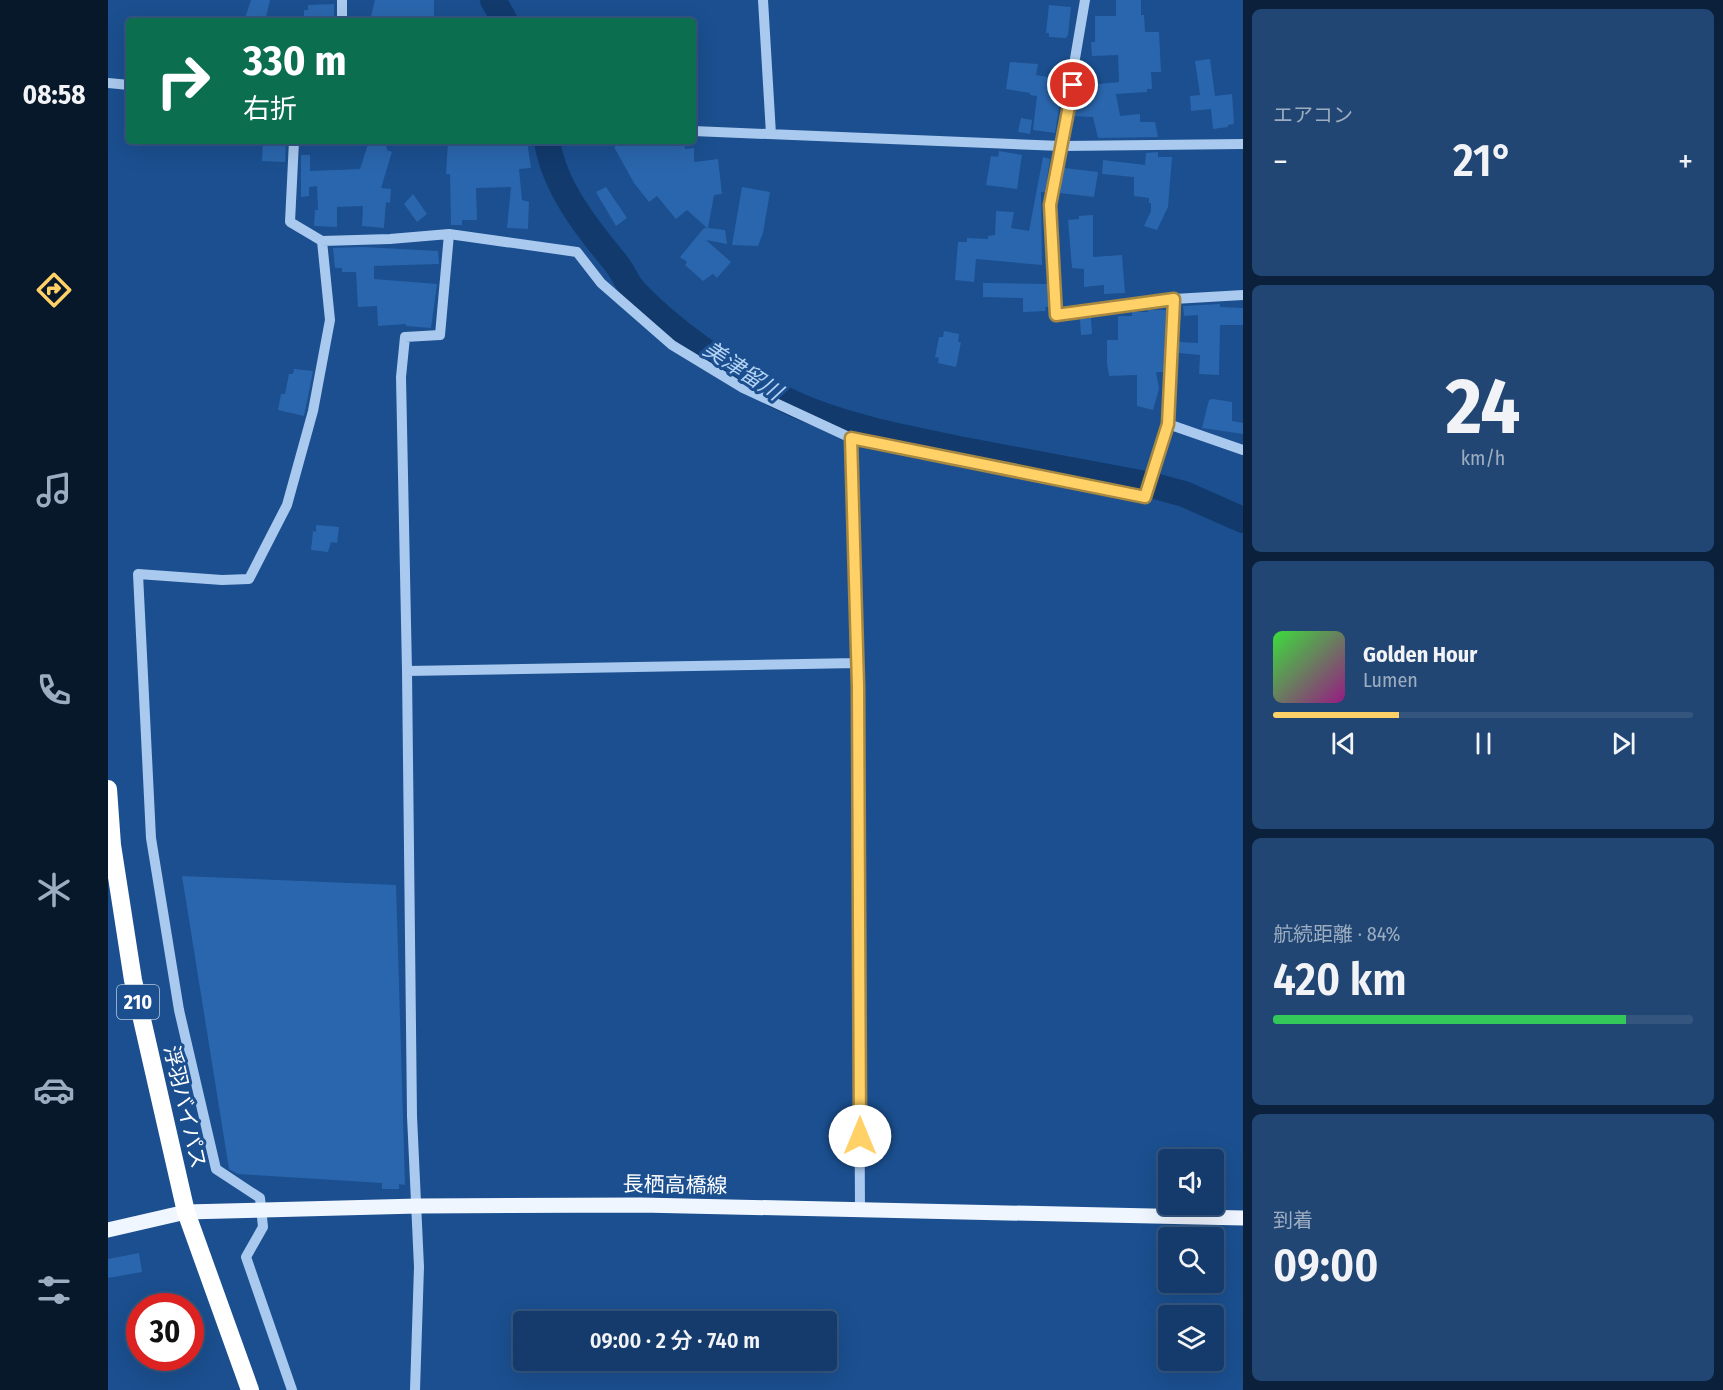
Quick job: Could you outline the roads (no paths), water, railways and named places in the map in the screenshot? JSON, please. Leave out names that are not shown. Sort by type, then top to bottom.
[{"type":"highway","name":"浮羽バイパス","points":[[108,789],[112,845],[133,980],[186,1212],[250,1390]]},
{"type":"main road","name":"長栖高橋線","points":[[108,1230],[186,1212],[418,1206],[641,1205],[1243,1218]]},
{"type":"street","points":[[342,0],[342,18]]},
{"type":"street","points":[[763,0],[771,134]]},
{"type":"street","points":[[1085,0],[1062,146],[1050,205],[1056,315],[1174,299],[1243,295]]},
{"type":"street","points":[[108,83],[126,85]]},
{"type":"street","points":[[696,131],[1062,146],[1243,144]]},
{"type":"street","points":[[294,144],[290,222],[322,241],[449,234],[578,252],[601,283],[672,345],[743,388],[851,438],[1145,497],[1168,424],[1174,299]]},
{"type":"street","points":[[415,1390],[419,1267],[418,1206],[412,1116],[402,367],[405,337],[440,335],[449,234]]},
{"type":"street","points":[[292,1390],[246,1257],[263,1227],[260,1198],[216,1169],[179,1010],[151,838],[138,574],[222,580],[249,579],[287,505],[313,411],[330,320],[322,241]]},
{"type":"street","points":[[1168,424],[1243,450]]},
{"type":"street","points":[[851,438],[857,663],[860,1209]]},
{"type":"street","points":[[407,671],[857,663]]},
{"type":"waterway","name":"美津留川","points":[[493,0],[503,18]]},
{"type":"waterway","name":"美津留川","points":[[548,144],[564,191],[635,292],[694,343],[765,389],[811,411],[867,429],[964,450],[1151,485],[1184,494],[1243,520]]}]
